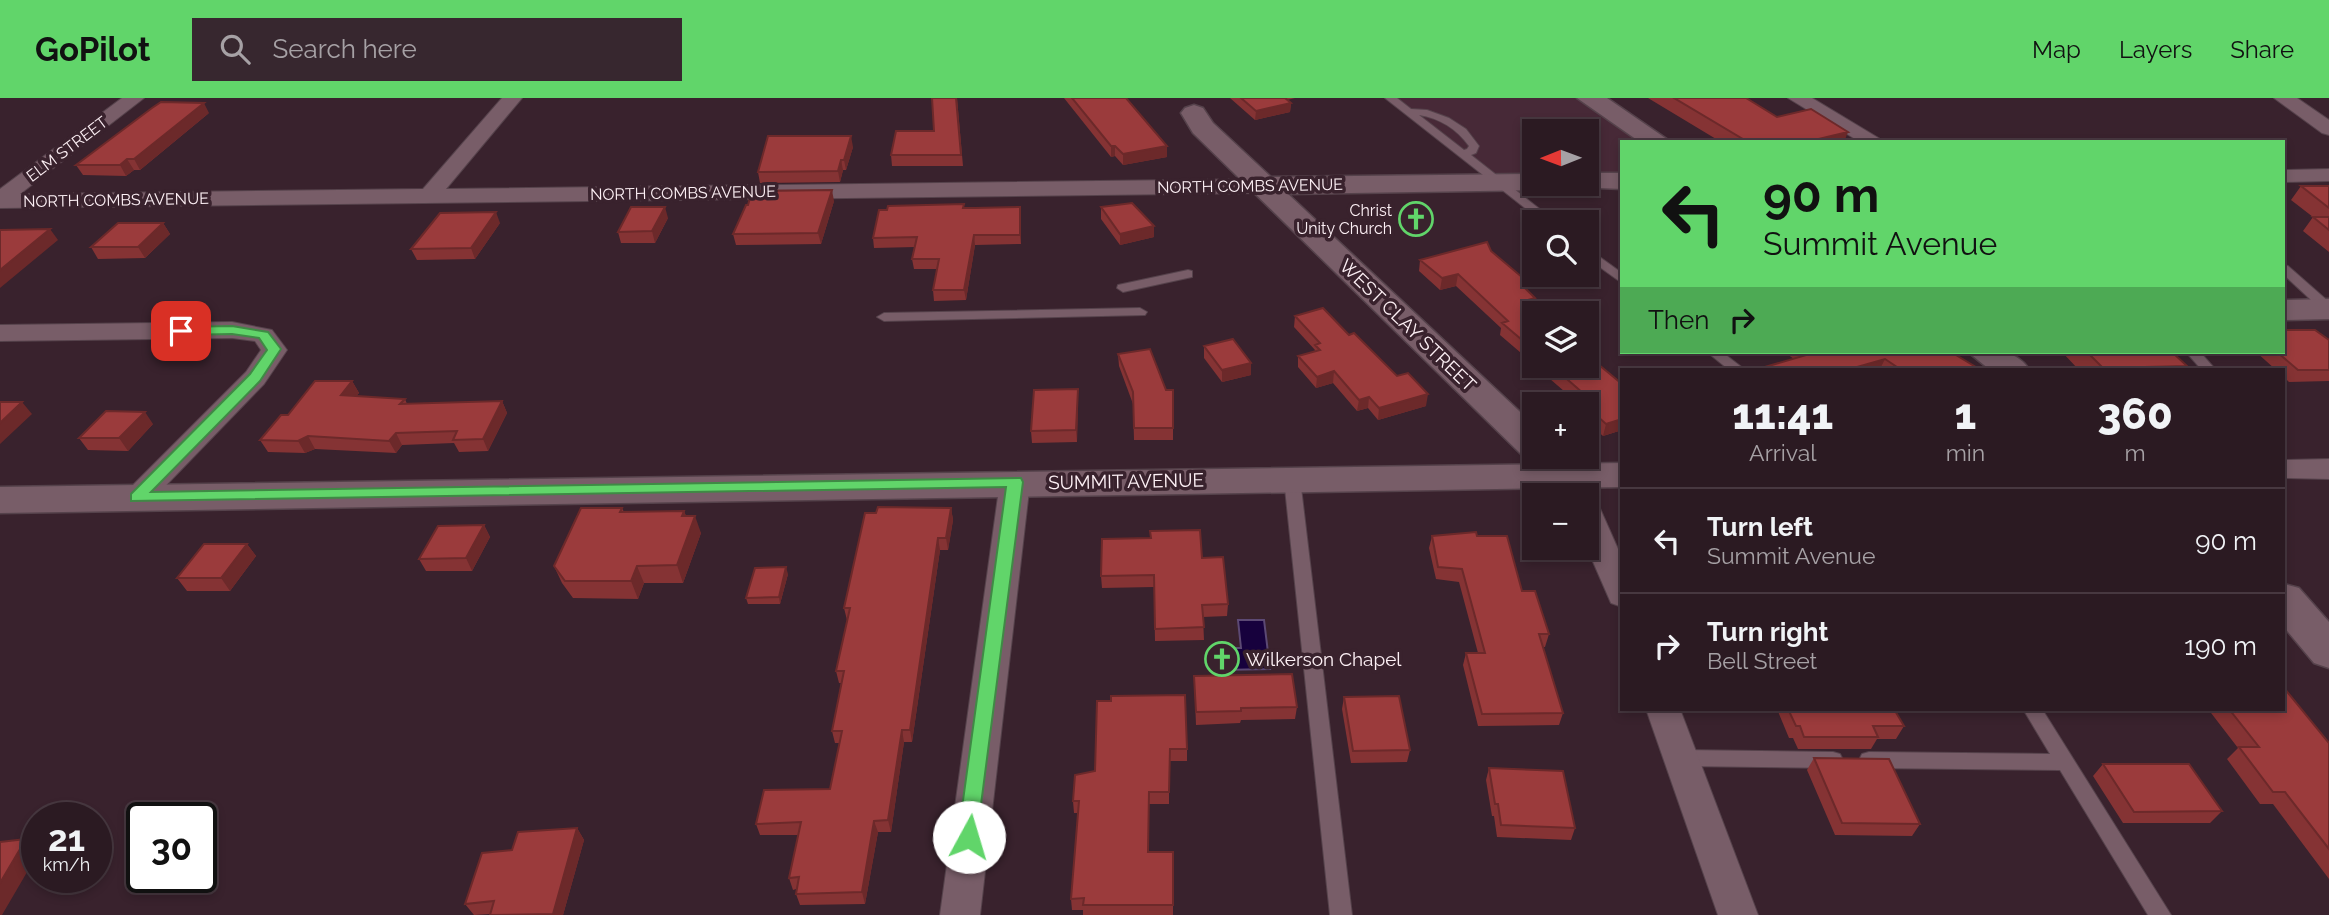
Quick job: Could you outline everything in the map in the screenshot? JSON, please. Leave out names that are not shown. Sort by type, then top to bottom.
[{"type":"street","name":"ELM STREET","points":[[0,200],[134,98]]},
{"type":"street","points":[[429,196],[512,98]]},
{"type":"street","points":[[1590,98],[1655,140]]},
{"type":"street","points":[[1798,98],[1872,140]]},
{"type":"street","points":[[2284,98],[2329,129]]},
{"type":"street","name":"WEST CLAY STREET","points":[[1186,106],[1258,162],[1282,177],[1304,186]]},
{"type":"street","name":"WEST CLAY STREET","points":[[1186,106],[1202,127],[1262,186],[1522,435]]},
{"type":"street","points":[[2285,176],[2329,175]]},
{"type":"street","points":[[1600,181],[1620,181]]},
{"type":"street","name":"NORTH COMBS AVENUE","points":[[0,200],[1522,182]]},
{"type":"street","points":[[2285,310],[2329,309]]},
{"type":"street","points":[[0,333],[232,330],[263,335],[274,349],[255,377],[136,498]]},
{"type":"street","points":[[1988,354],[2010,368]]},
{"type":"street","points":[[2285,469],[2329,469]]},
{"type":"street","name":"SUMMIT AVENUE","points":[[0,500],[1015,482],[1620,475]]},
{"type":"street","points":[[960,915],[1015,482]]},
{"type":"street","points":[[1599,539],[1620,590]]},
{"type":"street","points":[[2285,600],[2329,651]]},
{"type":"street","points":[[1664,711],[1738,915]]},
{"type":"lane","points":[[1390,98],[1535,210]]},
{"type":"lane","points":[[1599,261],[1620,277]]},
{"type":"lane","points":[[2285,270],[2329,309]]},
{"type":"lane","points":[[1123,288],[1188,274]]},
{"type":"lane","points":[[884,317],[1140,312]]},
{"type":"lane","points":[[1717,354],[1736,368]]},
{"type":"lane","points":[[2195,354],[2207,368]]},
{"type":"lane","points":[[1292,479],[1341,915]]},
{"type":"lane","points":[[2033,711],[2160,915]]},
{"type":"lane","points":[[1681,758],[2066,762]]},
{"type":"shaded area","points":[[1390,98],[1590,98],[1655,140],[1620,140],[1620,182],[1600,182],[1600,119],[1522,119],[1522,182],[1500,183]]},
{"type":"shaded area","points":[[1238,620],[1264,620],[1270,669],[1223,670],[1221,648],[1241,648]]},
{"type":"building","points":[[932,98],[956,98],[961,155],[891,155],[896,131],[934,131]]},
{"type":"building","points":[[1072,98],[1126,98],[1167,146],[1123,154],[1115,146],[1111,146]]},
{"type":"building","points":[[1241,98],[1285,98],[1291,103],[1256,111]]},
{"type":"building","points":[[1674,98],[1746,98],[1777,117],[1811,109],[1848,132],[1814,140],[1745,140]]},
{"type":"building","points":[[161,102],[204,103],[134,159],[127,159],[120,165],[76,165],[152,108]]},
{"type":"building","points":[[768,136],[851,136],[838,171],[758,172]]},
{"type":"building","points":[[2301,186],[2329,186],[2329,208]]},
{"type":"building","points":[[832,190],[818,233],[733,234],[752,191]]},
{"type":"building","points":[[1132,203],[1154,226],[1120,234],[1101,207]]},
{"type":"building","points":[[964,204],[963,208],[1020,207],[1020,235],[974,235],[964,290],[933,290],[939,259],[912,259],[917,237],[873,238],[879,210],[887,210],[888,206]]},
{"type":"building","points":[[631,207],[665,207],[652,231],[618,232]]},
{"type":"building","points":[[496,212],[471,248],[411,249],[440,213]]},
{"type":"building","points":[[2313,217],[2329,217],[2329,230]]},
{"type":"building","points":[[118,223],[163,223],[138,247],[91,247]]},
{"type":"building","points":[[50,229],[0,270],[0,230]]},
{"type":"building","points":[[1487,242],[1491,251],[1522,277],[1522,287],[1535,298],[1522,301],[1522,340],[1502,323],[1508,321],[1458,274],[1442,278],[1420,260]]},
{"type":"building","points":[[1323,308],[1349,335],[1354,333],[1397,376],[1408,373],[1428,394],[1379,408],[1369,397],[1359,400],[1334,371],[1317,377],[1298,356],[1320,350],[1315,345],[1320,343],[1295,316]]},
{"type":"building","points":[[2285,330],[2315,330],[2329,340],[2329,370],[2298,370],[2279,354],[2285,354]]},
{"type":"building","points":[[1233,339],[1251,363],[1222,370],[1204,346]]},
{"type":"building","points":[[1150,349],[1166,390],[1173,390],[1173,428],[1134,428],[1133,392],[1118,354]]},
{"type":"building","points":[[1810,354],[1954,354],[1977,368],[1898,368],[1885,359],[1854,368],[1761,368]]},
{"type":"building","points":[[2089,354],[2174,354],[2187,366],[2103,368]]},
{"type":"building","points":[[1599,365],[1620,382],[1620,420],[1606,424],[1599,418],[1599,392],[1582,392],[1566,378],[1599,378]]},
{"type":"building","points":[[315,381],[352,381],[341,395],[405,399],[400,404],[502,401],[483,439],[453,440],[457,431],[396,433],[389,441],[308,436],[298,441],[260,440],[281,415],[288,415]]},
{"type":"building","points":[[1078,389],[1076,430],[1031,431],[1034,390]]},
{"type":"building","points":[[0,402],[22,402],[0,423]]},
{"type":"building","points":[[106,411],[145,412],[119,438],[79,438]]},
{"type":"building","points":[[878,507],[951,508],[946,538],[938,538],[910,730],[902,730],[888,820],[874,821],[862,892],[796,894],[799,877],[789,878],[801,822],[756,824],[764,790],[830,789],[842,731],[832,731],[844,671],[836,671],[850,608],[844,608],[865,513],[876,513]]},
{"type":"building","points":[[581,508],[622,508],[620,512],[684,511],[682,516],[695,516],[677,565],[637,566],[631,581],[565,581],[554,566]]},
{"type":"building","points":[[484,525],[466,558],[419,559],[438,526]]},
{"type":"building","points":[[1200,530],[1202,558],[1223,557],[1228,604],[1202,605],[1204,627],[1155,629],[1154,575],[1101,576],[1102,539],[1151,538],[1150,531]]},
{"type":"building","points":[[1476,532],[1477,536],[1507,536],[1522,591],[1535,591],[1549,634],[1539,634],[1563,713],[1482,714],[1466,653],[1485,653],[1462,569],[1438,567],[1432,536]]},
{"type":"building","points":[[204,544],[247,544],[221,578],[177,578]]},
{"type":"building","points":[[786,567],[779,597],[746,598],[755,568]]},
{"type":"building","points":[[1292,674],[1297,707],[1196,712],[1194,676]]},
{"type":"building","points":[[2285,689],[2329,743],[2329,849],[2285,792],[2273,792],[2239,747],[2259,747],[2231,711],[2285,711]]},
{"type":"building","points":[[1185,695],[1187,749],[1170,749],[1169,792],[1149,792],[1148,852],[1173,852],[1173,905],[1083,905],[1084,898],[1071,899],[1079,801],[1073,801],[1075,775],[1095,771],[1097,701],[1111,701],[1111,696]]},
{"type":"building","points":[[1399,696],[1410,750],[1353,751],[1344,697]]},
{"type":"building","points":[[1789,711],[1895,711],[1904,726],[1873,726],[1878,737],[1804,737],[1800,726],[1796,726]]},
{"type":"building","points":[[1814,758],[1889,759],[1920,824],[1842,823]]},
{"type":"building","points":[[2103,764],[2189,764],[2222,811],[2134,812]]},
{"type":"building","points":[[1489,768],[1563,771],[1575,828],[1501,825]]},
{"type":"building","points":[[577,828],[553,914],[490,915],[494,901],[465,904],[482,853],[512,850],[518,832]]},
{"type":"building","points":[[21,840],[21,847],[0,883],[0,842]]},
{"type":"place","name":"Christ Unity Church","points":[[1416,219]]},
{"type":"place","name":"Wilkerson Chapel","points":[[1222,659]]},
{"type":"route","points":[[181,331],[232,330],[263,335],[274,349],[255,377],[136,498],[1015,482],[969,837]]}]
